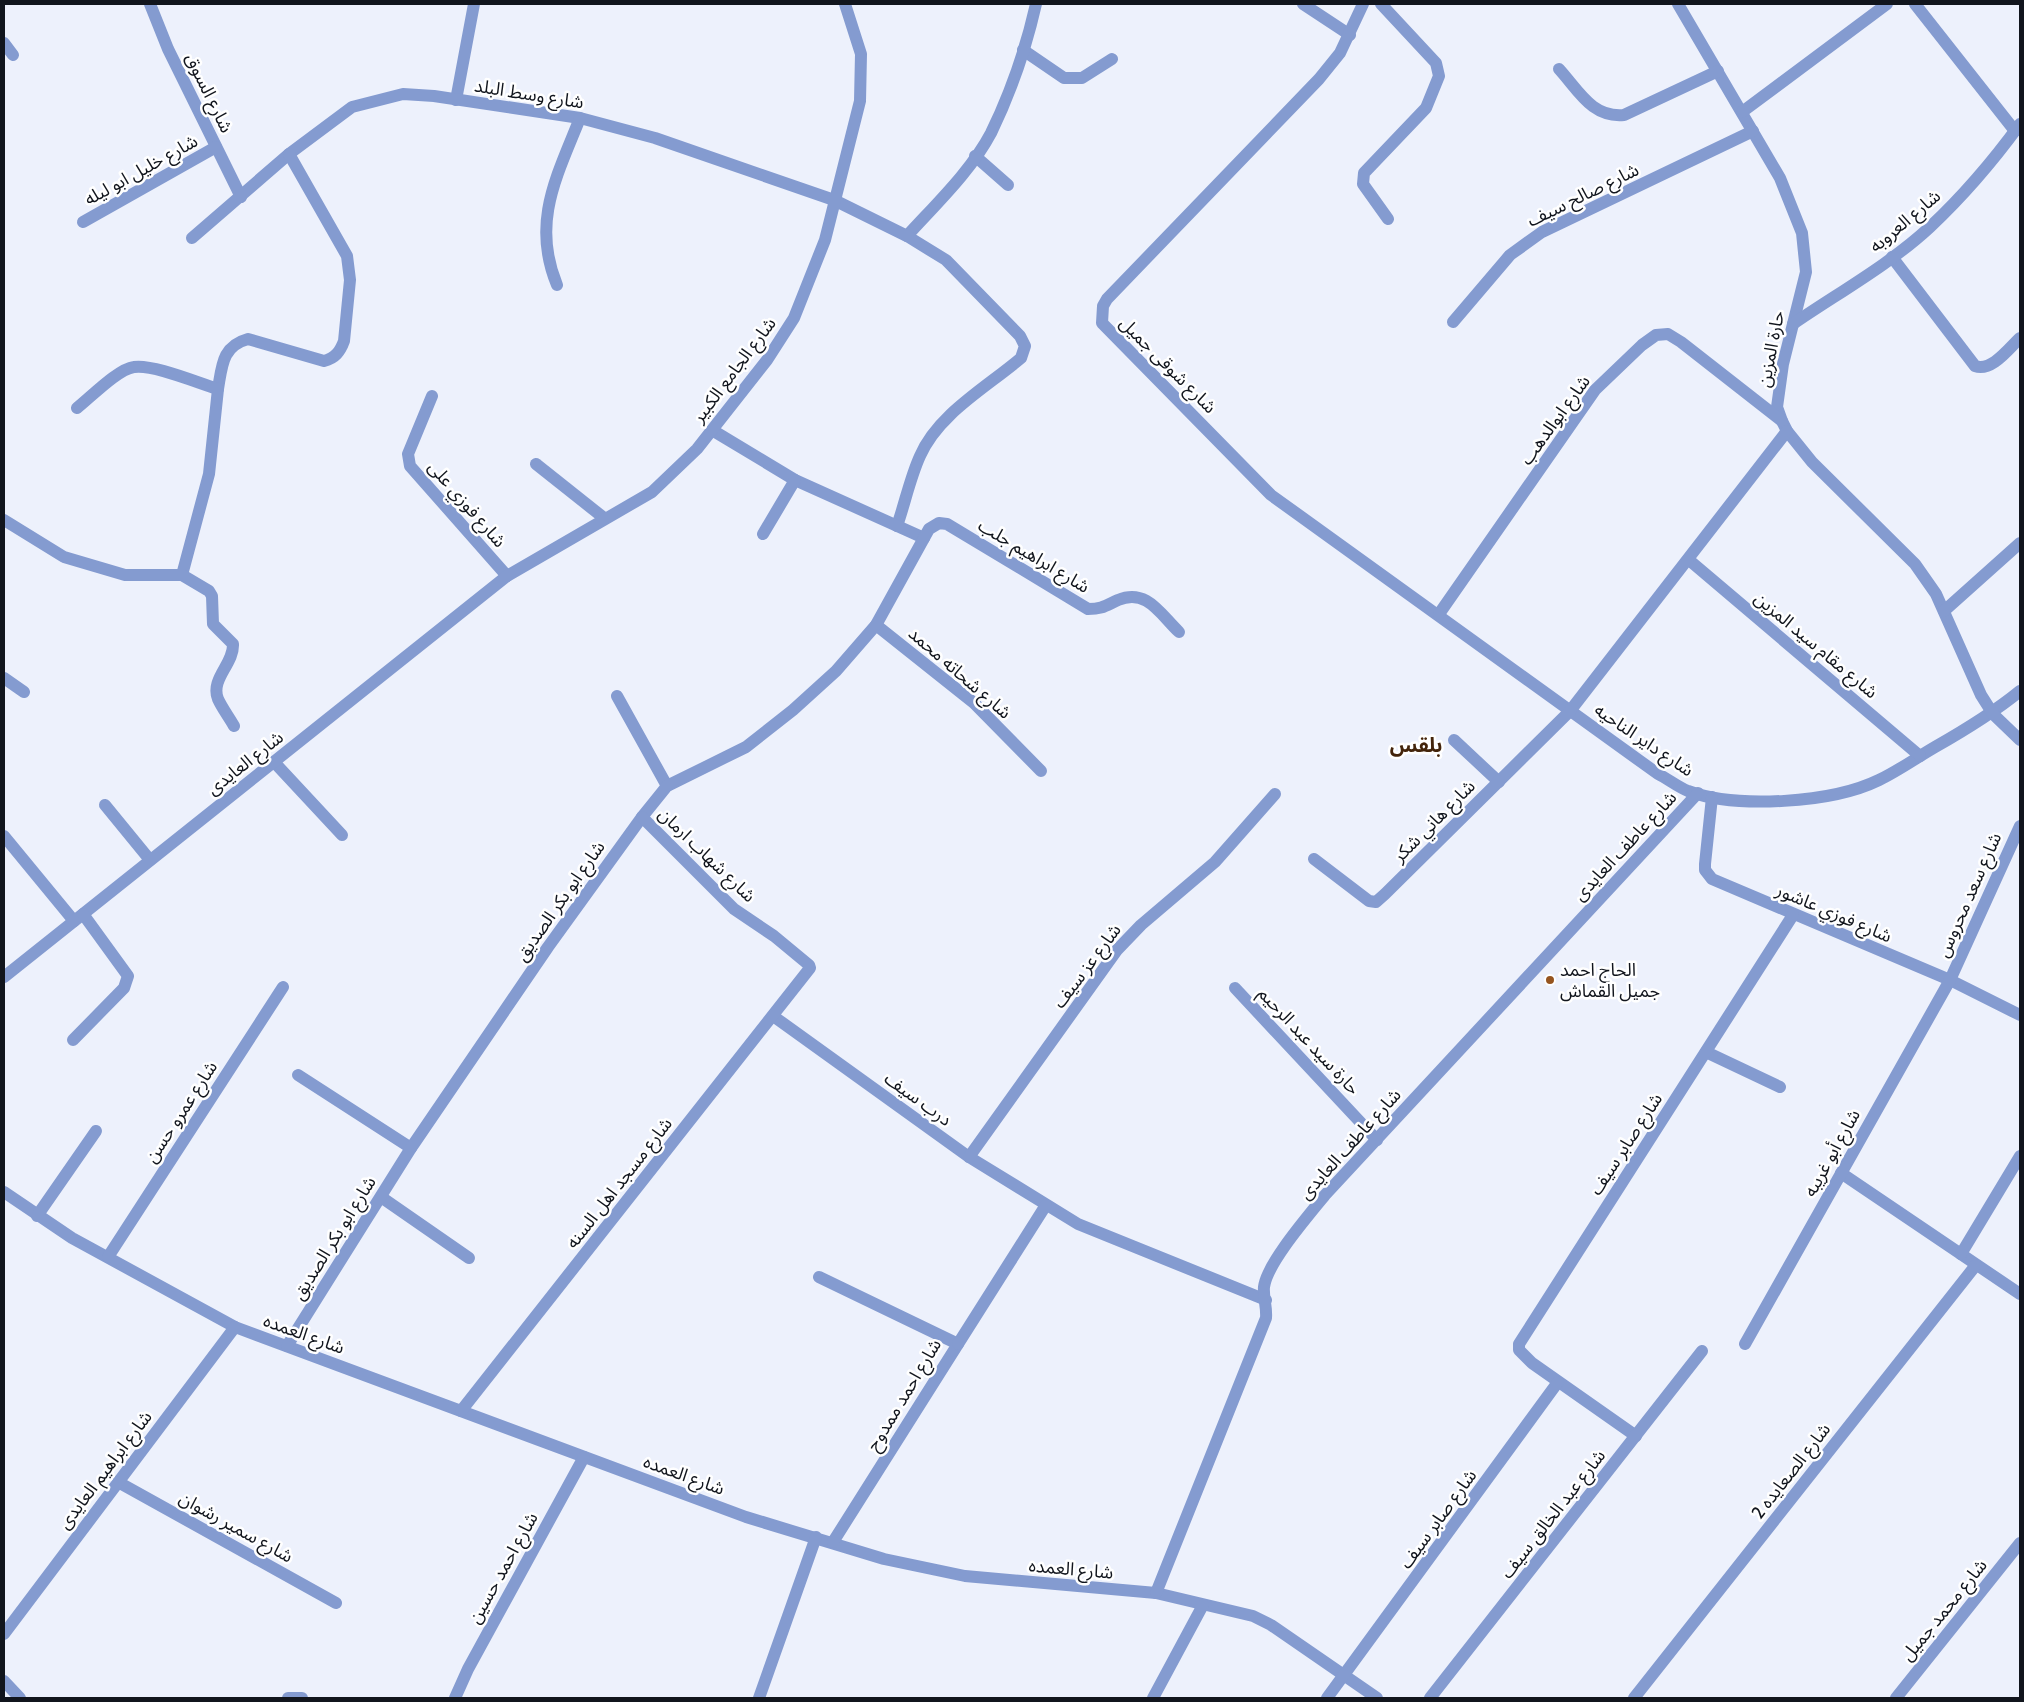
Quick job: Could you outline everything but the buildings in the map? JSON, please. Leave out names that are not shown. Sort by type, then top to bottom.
[{"type":"street","name":"شارع السوق","points":[[150,4],[168,49],[240,197]]},
{"type":"street","points":[[456,100],[474,4]]},
{"type":"street","name":"شارع الجامع الكبير","points":[[507,576],[604,518],[652,492],[697,449],[767,360],[794,318],[825,240],[860,101],[861,54],[845,4]]},
{"type":"street","points":[[907,236],[960,177],[990,134],[1023,50],[1036,4]]},
{"type":"street","points":[[1303,4],[1350,35],[1362,4]]},
{"type":"street","points":[[1380,4],[1436,63],[1439,76],[1426,108],[1364,173],[1364,184],[1388,219]]},
{"type":"street","name":"حارة المزين","points":[[1678,4],[1780,178],[1802,233],[1806,272],[1783,364],[1777,407],[1785,426]]},
{"type":"street","points":[[1742,112],[1887,4]]},
{"type":"street","points":[[1915,4],[2018,127]]},
{"type":"street","name":"شارع شوقى جميل","points":[[1350,35],[1340,53],[1319,79],[1107,299],[1103,306],[1102,323],[1271,495],[1439,614]]},
{"type":"street","points":[[4,43],[13,55]]},
{"type":"street","points":[[1023,50],[1064,78],[1082,78],[1112,59]]},
{"type":"street","points":[[1558,69],[1594,108],[1612,116],[1624,115],[1718,71]]},
{"type":"street","name":"شارع وسط البلد","points":[[192,238],[289,154],[352,107],[403,94],[580,118],[655,138],[834,200],[907,236],[946,260],[1020,336],[1025,346],[1021,358],[957,410],[938,428],[920,455],[897,526]]},
{"type":"street","points":[[557,285],[548,264],[546,221],[548,201],[580,118]]},
{"type":"street","name":"شارع العروبه","points":[[1793,324],[1892,257],[1929,228],[1990,166],[2018,127]]},
{"type":"street","name":"شارع صالح سيف","points":[[1453,322],[1510,255],[1542,232],[1753,131]]},
{"type":"street","name":"شارع خليل ابو ليله","points":[[83,222],[216,148]]},
{"type":"street","points":[[182,576],[209,474],[218,389],[222,366],[229,349],[237,342],[248,339],[324,361],[332,358],[341,350],[344,341],[350,280],[347,256],[289,154]]},
{"type":"street","points":[[975,156],[1008,185]]},
{"type":"street","points":[[1892,257],[1971,362],[1979,367],[1993,363],[2020,338]]},
{"type":"street","name":"شارع ابوالدهب","points":[[1439,614],[1595,390],[1642,345],[1656,335],[1668,334],[1681,342],[1785,426]]},
{"type":"street","points":[[77,408],[124,371],[134,367],[153,369],[218,389]]},
{"type":"street","name":"شارع فوزي على","points":[[432,396],[408,454],[410,466],[507,576]]},
{"type":"street","points":[[1570,711],[1689,560],[1785,426],[1812,462],[1915,564],[1936,594],[1981,694],[1992,714],[2020,740]]},
{"type":"street","points":[[712,430],[795,480],[924,538]]},
{"type":"street","points":[[536,464],[604,518]]},
{"type":"street","points":[[763,534],[795,480]]},
{"type":"street","points":[[4,520],[64,556],[125,575],[182,576],[210,591],[212,596],[213,624],[234,644],[234,652],[218,679],[216,688],[218,700],[234,726]]},
{"type":"street","name":"شارع ابراهيم جلب","points":[[924,538],[934,525],[947,524],[1088,608],[1100,609],[1126,597],[1137,596],[1146,600],[1179,632]]},
{"type":"street","name":"شارع ابو بكر الصديق","points":[[287,1346],[412,1148],[548,947],[642,817],[667,786],[746,747],[836,671],[876,625],[924,538]]},
{"type":"street","points":[[1944,611],[2020,543]]},
{"type":"street","name":"شارع مقام سيد المزين","points":[[1689,560],[1920,756]]},
{"type":"street","name":"شارع العايدى","points":[[4,977],[507,576]]},
{"type":"street","name":"شارع داير الناحيه","points":[[1439,614],[1658,774],[1688,791],[1712,797],[1764,801],[1811,800],[1838,795],[1878,780],[1992,714],[2020,691]]},
{"type":"street","name":"شارع شحاته محمد","points":[[876,625],[974,703],[1042,771]]},
{"type":"street","points":[[4,678],[24,692]]},
{"type":"street","points":[[617,696],[667,786]]},
{"type":"street","name":"شارع هاني شكر","points":[[1314,858],[1362,897],[1376,902],[1570,711]]},
{"type":"street","points":[[1454,740],[1499,782]]},
{"type":"street","points":[[274,762],[342,835]]},
{"type":"street","name":"شارع عاطف العايدى","points":[[1156,1593],[1266,1318],[1264,1289],[1266,1278],[1292,1235],[1325,1195],[1698,793]]},
{"type":"street","name":"شارع عز سيف","points":[[969,1157],[1117,950],[1141,925],[1215,862],[1275,794]]},
{"type":"street","name":"شارع فوزي عاشور","points":[[1712,797],[1705,864],[1708,876],[1793,915],[1950,980],[2020,1015]]},
{"type":"street","points":[[105,805],[150,860]]},
{"type":"street","name":"شارع شهاب ارمان","points":[[642,817],[734,909],[774,936],[809,965],[810,968],[804,976]]},
{"type":"street","name":"شارع سعد محروس","points":[[1950,980],[2020,826]]},
{"type":"street","points":[[4,836],[128,976],[124,988],[73,1040]]},
{"type":"street","name":"شارع صابر سيف","points":[[1636,1436],[1524,1357],[1519,1350],[1519,1344],[1793,915]]},
{"type":"street","name":"شارع مسجد اهل السنه","points":[[461,1411],[804,976]]},
{"type":"street","name":"شارع أبو غريبه","points":[[1745,1344],[1950,980]]},
{"type":"street","name":"شارع عمرو حسن","points":[[108,1258],[283,986]]},
{"type":"street","name":"حارة سيد عبد الرحيم","points":[[1235,988],[1377,1140]]},
{"type":"street","name":"درب سيف","points":[[773,1016],[969,1157],[1078,1224],[1266,1300]]},
{"type":"street","points":[[1706,1052],[1780,1087]]},
{"type":"street","points":[[298,1075],[412,1148]]},
{"type":"street","points":[[37,1216],[96,1131]]},
{"type":"street","points":[[1961,1254],[2020,1156]]},
{"type":"street","points":[[1841,1173],[2020,1294]]},
{"type":"street","name":"شارع العمده","points":[[4,1192],[37,1216],[108,1258],[234,1327],[746,1517],[884,1558],[965,1576],[1156,1593],[1253,1616],[1271,1625],[1377,1698]]},
{"type":"street","points":[[381,1197],[469,1258]]},
{"type":"street","points":[[958,1344],[1046,1205]]},
{"type":"street","name":"شارع الصعايده 2","points":[[1634,1698],[1976,1265]]},
{"type":"street","name":"شارع احمد ممدوح","points":[[819,1277],[958,1344],[833,1542]]},
{"type":"street","name":"شارع ابراهيم العايدى","points":[[4,1634],[234,1327]]},
{"type":"street","name":"شارع عبد الخالق سيف","points":[[1430,1698],[1702,1351]]},
{"type":"street","name":"شارع صابر سيف","points":[[1327,1698],[1345,1676],[1558,1382]]},
{"type":"street","name":"شارع احمد حسين","points":[[455,1698],[468,1669],[584,1457]]},
{"type":"street","name":"شارع سمير رشوان","points":[[118,1482],[336,1602]]},
{"type":"street","points":[[759,1698],[816,1537]]},
{"type":"street","name":"شارع محمد جميل","points":[[1896,1698],[2020,1543]]},
{"type":"street","points":[[1153,1698],[1203,1605]]},
{"type":"street","points":[[4,1681],[20,1698]]},
{"type":"street","points":[[288,1698],[302,1698]]},
{"type":"place","name":"الحاج احمد جميل القماش","points":[[1550,980]]},
{"type":"district","name":"بلقس","points":[[1416,745]]}]
